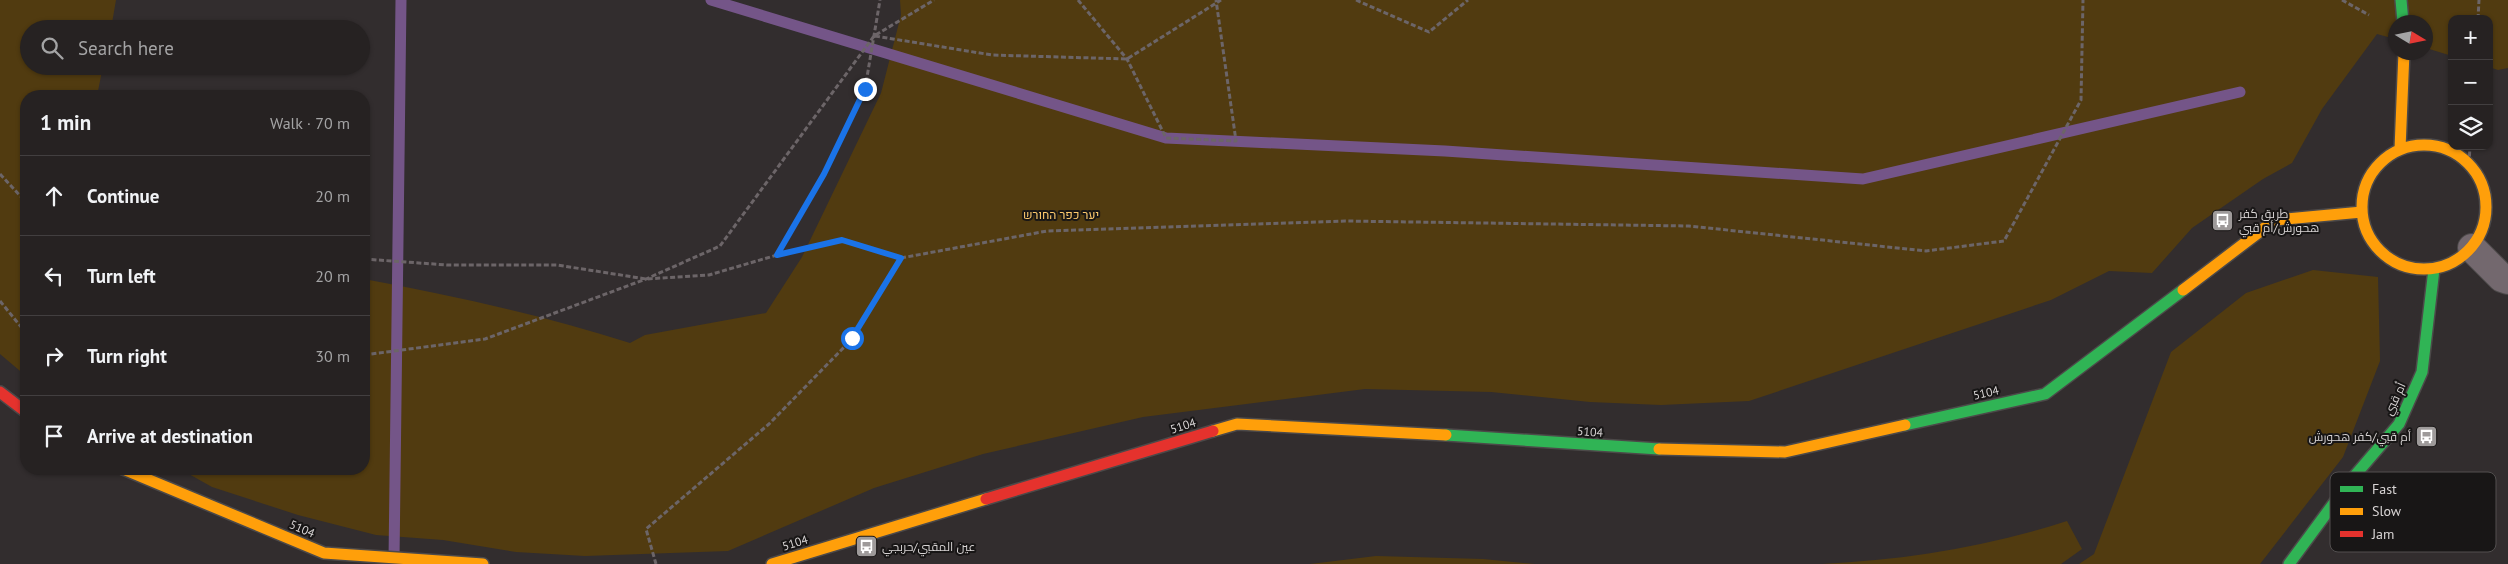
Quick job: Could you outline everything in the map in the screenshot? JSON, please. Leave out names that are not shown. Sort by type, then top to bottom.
[{"type":"street","points":[[2401,0],[2402,15]]},
{"type":"street","points":[[2400,149],[2404,60]]},
{"type":"street","points":[[2418,145],[2437,145],[2455,152],[2470,164],[2485,190],[2487,205],[2486,220],[2481,235],[2472,248],[2448,266],[2434,270],[2413,270],[2394,262],[2378,250],[2367,233],[2362,212],[2363,192],[2371,174],[2383,159],[2400,149],[2418,145]]},
{"type":"street","name":"5104","points":[[772,564],[1237,424],[1392,431],[1618,448],[1785,452],[2045,394],[2275,220],[2362,212]]},
{"type":"street","points":[[2472,248],[2502,278],[2508,280]]},
{"type":"street","name":"أم قبي","points":[[2358,472],[2399,424],[2422,372],[2430,318],[2434,270]]},
{"type":"street","points":[[0,392],[20,407]]},
{"type":"street","name":"5104","points":[[137,475],[324,554],[483,564]]},
{"type":"street","name":"أم قبي","points":[[2289,564],[2330,508]]},
{"type":"path","points":[[777,255],[824,174],[865,89],[880,0]]},
{"type":"path","points":[[370,354],[485,339],[646,279],[720,246],[874,36],[934,0]]},
{"type":"path","points":[[1078,0],[1127,58],[1166,138],[1236,141],[1216,2]]},
{"type":"path","points":[[874,36],[992,55],[1127,58],[1221,0]]},
{"type":"path","points":[[1356,0],[1430,32],[1468,0]]},
{"type":"path","points":[[370,259],[447,264],[557,265],[646,279],[709,275],[777,255],[842,240],[901,258],[1047,231],[1345,221],[1689,226],[1926,251],[2004,241],[2082,100],[2083,0]]},
{"type":"path","points":[[2478,15],[2479,0]]},
{"type":"path","points":[[2470,150],[2470,164]]},
{"type":"path","points":[[0,174],[20,196]]},
{"type":"path","points":[[656,564],[646,529],[769,424],[852,338],[901,258]]},
{"type":"path","points":[[0,301],[20,326]]},
{"type":"green space","points":[[0,0],[116,0],[113,20],[20,20],[20,75],[101,75],[98,90],[20,90],[20,371],[0,354]]},
{"type":"green space","name":"יער כפר החורש","points":[[900,0],[2508,0],[2508,68],[2498,70],[2493,68],[2493,15],[2448,15],[2448,55],[2433,50],[2433,15],[2388,15],[2388,37],[2377,34],[2322,109],[2292,163],[2263,179],[2192,228],[2152,273],[2109,271],[2051,300],[1749,401],[1661,405],[1590,402],[1491,392],[1365,389],[1143,417],[983,454],[874,488],[728,551],[585,556],[516,552],[443,540],[376,535],[298,515],[212,487],[191,475],[370,475],[370,280],[498,307],[630,343],[645,335],[766,313],[802,257],[881,93],[901,15]]},
{"type":"green space","points":[[2313,270],[2378,277],[2380,361],[2343,457],[2260,564],[2079,564],[2094,554],[2171,352],[2246,293]]},
{"type":"green space","points":[[2067,521],[2082,549],[2061,564],[1822,564],[1946,551],[2007,538]]},
{"type":"green space","points":[[1376,556],[1483,559],[1535,564],[1310,564]]},
{"type":"waterway","points":[[394,560],[401,0]]},
{"type":"waterway","points":[[711,0],[1166,138],[1445,151],[1863,179],[2240,92]]},
{"type":"traffic: fast","points":[[2401,0],[2402,15]]},
{"type":"traffic: fast","points":[[2358,472],[2399,424],[2422,372],[2434,269]]},
{"type":"traffic: fast","points":[[1905,425],[2045,394],[2183,290]]},
{"type":"traffic: fast","points":[[1446,435],[1659,449]]},
{"type":"traffic: fast","points":[[2289,564],[2330,508]]},
{"type":"traffic: slow","points":[[2400,149],[2404,60]]},
{"type":"traffic: slow","points":[[2424,145],[2448,149],[2468,163],[2482,183],[2486,207],[2482,231],[2468,251],[2448,265],[2424,269],[2400,265],[2380,251],[2366,231],[2362,207],[2366,183],[2380,163],[2400,149],[2424,145]]},
{"type":"traffic: slow","points":[[2183,290],[2275,220],[2362,212]]},
{"type":"traffic: slow","points":[[1213,431],[1237,424],[1446,435]]},
{"type":"traffic: slow","points":[[1659,449],[1785,452],[1905,425]]},
{"type":"traffic: slow","points":[[137,475],[324,553],[483,564]]},
{"type":"traffic: slow","points":[[772,564],[986,499]]},
{"type":"traffic: jam","points":[[0,392],[20,407]]},
{"type":"traffic: jam","points":[[986,499],[1213,431]]},
{"type":"place","name":"طريق كفر هحورش/أم قبي","points":[[2223,221]]},
{"type":"place","name":"أم قبي/كفر هحورش","points":[[2427,437]]},
{"type":"place","name":"عين المقبي/حربجي","points":[[866,547]]},
{"type":"route","points":[[852,338],[901,258],[842,240],[777,255],[824,174],[865,89]]}]
